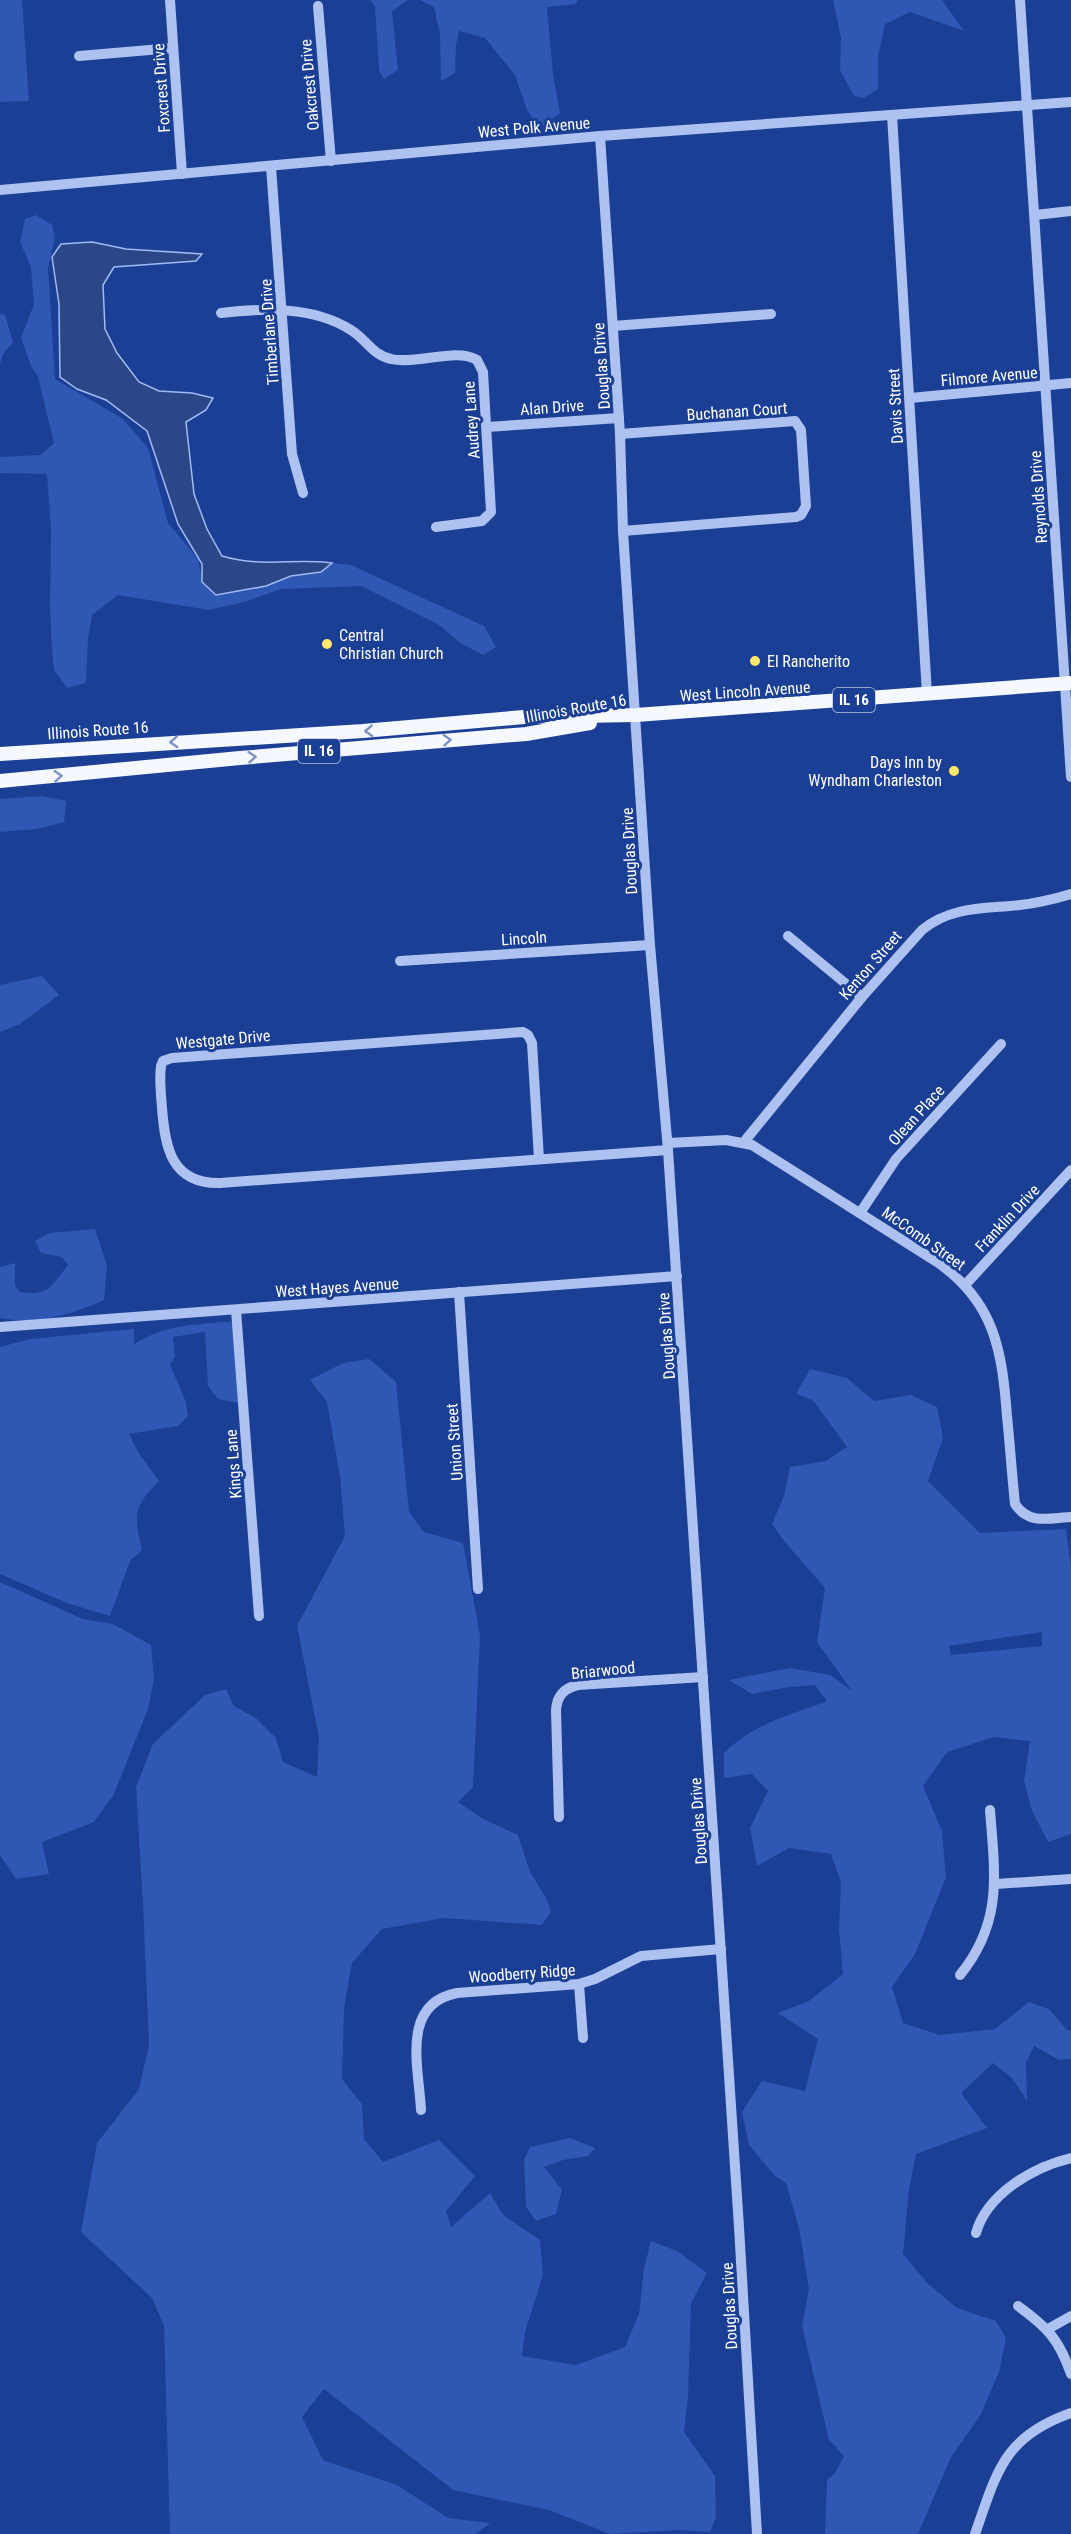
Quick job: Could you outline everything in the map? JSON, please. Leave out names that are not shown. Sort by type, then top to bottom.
[{"type":"main road","name":"West Lincoln Avenue","points":[[636,715],[1069,684]]},
{"type":"main road","name":"Illinois Route 16","points":[[0,754],[363,731],[524,717],[636,715]]},
{"type":"main road","name":"Illinois Route 16","points":[[0,781],[526,734],[636,715]]},
{"type":"street","name":"Foxcrest Drive","points":[[170,0],[182,174]]},
{"type":"street","name":"Reynolds Drive","points":[[1020,0],[1069,684],[1071,777]]},
{"type":"street","name":"Oakcrest Drive","points":[[318,6],[331,161]]},
{"type":"street","points":[[79,56],[174,48]]},
{"type":"street","name":"West Polk Avenue","points":[[0,190],[600,136],[1071,102]]},
{"type":"street","name":"Davis Street","points":[[892,115],[927,694]]},
{"type":"street","name":"Douglas Drive","points":[[600,136],[650,945],[677,1276],[757,2534]]},
{"type":"street","name":"Timberlane Drive","points":[[271,167],[292,454],[303,493]]},
{"type":"street","points":[[1035,215],[1071,211]]},
{"type":"street","name":"Audrey Lane","points":[[221,313],[256,310],[309,315],[347,327],[372,350],[392,360],[472,357],[481,365],[491,512],[482,521],[436,527]]},
{"type":"street","points":[[613,326],[771,314]]},
{"type":"street","name":"Filmore Avenue","points":[[910,398],[1071,383]]},
{"type":"street","name":"Alan Drive","points":[[487,427],[619,418]]},
{"type":"street","name":"Buchanan Court","points":[[620,434],[795,422],[801,430],[806,506],[801,515],[796,517],[623,531]]},
{"type":"street","name":"Kenton Street","points":[[744,1142],[862,997],[922,930],[943,916],[967,909],[1039,903],[1071,894]]},
{"type":"street","points":[[788,936],[862,997]]},
{"type":"street","name":"Lincoln","points":[[400,961],[650,945]]},
{"type":"street","name":"Westgate Drive","points":[[539,1159],[532,1043],[528,1035],[523,1032],[172,1058],[167,1059],[161,1066],[166,1147],[177,1166],[185,1173],[205,1182],[220,1184],[539,1159],[668,1146]]},
{"type":"street","name":"Olean Place","points":[[861,1213],[896,1159],[1001,1044]]},
{"type":"street","name":"McComb Street","points":[[668,1146],[726,1140],[744,1142],[763,1151],[861,1213],[945,1268],[965,1286],[989,1320],[1000,1353],[1015,1504],[1021,1513],[1030,1518],[1071,1517]]},
{"type":"street","name":"Franklin Drive","points":[[965,1286],[1071,1170]]},
{"type":"street","name":"West Hayes Avenue","points":[[0,1327],[677,1276]]},
{"type":"street","name":"Union Street","points":[[459,1292],[478,1589]]},
{"type":"street","name":"Kings Lane","points":[[236,1310],[259,1616]]},
{"type":"street","name":"Briarwood","points":[[559,1817],[556,1702],[564,1690],[578,1685],[703,1677]]},
{"type":"street","points":[[960,1976],[984,1940],[993,1910],[996,1884],[990,1810]]},
{"type":"street","points":[[996,1884],[1071,1879]]},
{"type":"street","name":"Woodberry Ridge","points":[[421,2110],[417,2031],[419,2021],[437,1999],[456,1993],[579,1984],[596,1979],[641,1956],[721,1949]]},
{"type":"street","points":[[579,1984],[583,2038]]},
{"type":"street","points":[[976,2233],[980,2218],[988,2207],[1006,2191],[1047,2165],[1071,2157]]},
{"type":"street","points":[[1018,2306],[1048,2329],[1061,2346],[1071,2374]]},
{"type":"street","points":[[1048,2329],[1071,2316]]},
{"type":"street","points":[[975,2534],[994,2482],[1009,2453],[1030,2432],[1043,2424],[1071,2414]]},
{"type":"shaded area","points":[[0,0],[22,0],[29,101],[0,102]]},
{"type":"shaded area","points":[[370,0],[408,0],[392,11],[398,70],[384,79],[379,70],[375,6]]},
{"type":"shaded area","points":[[420,0],[578,0],[576,4],[547,7],[553,74],[560,113],[539,128],[527,110],[515,75],[485,38],[459,31],[455,73],[441,81],[440,34],[434,7]]},
{"type":"shaded area","points":[[833,0],[942,0],[964,31],[910,12],[885,24],[878,56],[878,89],[864,98],[854,96],[840,70],[841,38]]},
{"type":"shaded area","points":[[36,215],[52,225],[55,237],[48,268],[55,379],[123,419],[148,448],[168,523],[198,559],[202,582],[266,586],[294,576],[321,572],[332,563],[351,565],[484,626],[496,647],[483,655],[462,644],[439,625],[361,586],[281,589],[244,602],[209,610],[118,595],[92,615],[88,638],[86,683],[67,688],[54,670],[52,650],[51,530],[47,474],[0,473],[0,457],[41,455],[54,443],[38,377],[31,366],[21,338],[34,304],[31,267],[20,242],[25,219]]},
{"type":"shaded area","points":[[92,242],[126,249],[202,254],[196,261],[114,267],[103,285],[105,329],[117,353],[139,382],[159,391],[192,393],[213,398],[206,410],[186,422],[194,494],[207,529],[222,556],[237,560],[264,562],[332,563],[321,572],[291,576],[266,586],[216,595],[202,582],[202,564],[178,524],[147,431],[106,400],[77,389],[60,377],[59,304],[52,257],[61,244]]},
{"type":"shaded area","points":[[0,314],[5,315],[13,342],[3,354],[0,364]]},
{"type":"shaded area","points":[[42,796],[66,801],[64,822],[37,829],[0,832],[0,799]]},
{"type":"shaded area","points":[[42,976],[59,995],[20,1024],[0,1032],[0,985]]},
{"type":"shaded area","points":[[95,1229],[107,1265],[104,1300],[53,1317],[27,1320],[0,1318],[0,1267],[15,1263],[15,1285],[20,1292],[43,1291],[53,1284],[68,1265],[62,1257],[41,1253],[35,1241],[50,1233]]},
{"type":"shaded area","points":[[235,1321],[238,1403],[218,1399],[208,1386],[205,1332],[173,1337],[175,1357],[170,1365],[186,1402],[188,1416],[178,1426],[129,1434],[138,1452],[159,1481],[140,1505],[137,1520],[142,1550],[130,1561],[110,1616],[67,1603],[0,1574],[0,1347],[30,1339],[134,1329],[134,1344],[171,1329],[195,1324]]},
{"type":"shaded area","points":[[369,1359],[396,1382],[409,1512],[424,1532],[463,1543],[480,1635],[473,1787],[458,1802],[483,1819],[518,1835],[530,1872],[551,1911],[542,1925],[444,1918],[382,1929],[352,1963],[344,2008],[342,2079],[362,2104],[364,2139],[383,2162],[439,2140],[475,2176],[446,2211],[451,2227],[490,2193],[503,2215],[540,2240],[543,2275],[525,2332],[522,2356],[576,2365],[625,2347],[639,2314],[644,2268],[651,2241],[677,2251],[707,2273],[691,2303],[688,2397],[684,2432],[715,2476],[716,2518],[710,2532],[677,2530],[610,2534],[549,2510],[453,2490],[324,2389],[302,2417],[323,2460],[397,2485],[448,2518],[490,2523],[476,2534],[170,2534],[164,2326],[152,2298],[81,2232],[97,2143],[139,2089],[149,2045],[136,1787],[153,1744],[205,1695],[226,1689],[234,1706],[257,1719],[276,1738],[283,1762],[317,1777],[319,1737],[297,1626],[345,1536],[340,1476],[327,1402],[310,1380],[343,1363]]},
{"type":"shaded area","points":[[810,1369],[847,1378],[874,1401],[911,1395],[937,1407],[943,1438],[928,1481],[980,1533],[1066,1529],[1071,1567],[1071,1834],[1048,1842],[1032,1811],[1024,1781],[1030,1741],[994,1737],[947,1752],[923,1786],[942,1831],[946,1877],[915,1954],[892,1987],[903,2023],[940,2035],[995,2029],[1029,2002],[1049,2009],[1067,2030],[1071,2031],[1071,2059],[1059,2060],[1034,2046],[1026,2063],[1027,2101],[1012,2078],[993,2063],[961,2093],[987,2128],[916,2154],[909,2189],[903,2254],[927,2283],[957,2308],[996,2321],[1006,2338],[999,2372],[980,2416],[951,2457],[918,2534],[825,2534],[827,2480],[835,2473],[844,2456],[829,2440],[802,2326],[809,2289],[799,2228],[786,2183],[774,2175],[749,2145],[742,2112],[762,2081],[805,2091],[818,2039],[778,2013],[809,2001],[843,1974],[839,1929],[841,1883],[831,1854],[789,1848],[757,1866],[750,1828],[768,1791],[752,1774],[724,1778],[724,1753],[748,1734],[772,1721],[827,1701],[815,1685],[752,1694],[729,1680],[790,1668],[830,1675],[852,1691],[817,1642],[825,1588],[772,1524],[784,1496],[790,1467],[826,1461],[847,1447],[813,1400],[796,1394]],"holes":[[[1042,1632],[1042,1646],[951,1655],[949,1646]]]},
{"type":"shaded area","points":[[0,1582],[83,1619],[113,1624],[151,1645],[154,1679],[148,1709],[114,1794],[94,1822],[42,1842],[49,1874],[16,1879],[0,1855]]},
{"type":"shaded area","points":[[570,2138],[595,2148],[588,2156],[563,2160],[544,2167],[562,2190],[556,2214],[536,2221],[526,2207],[524,2160],[530,2147]]},
{"type":"place","name":"Central Christian Church","points":[[327,644]]},
{"type":"place","name":"El Rancherito","points":[[755,661]]},
{"type":"place","name":"Days Inn by Wyndham Charleston","points":[[954,771]]}]
